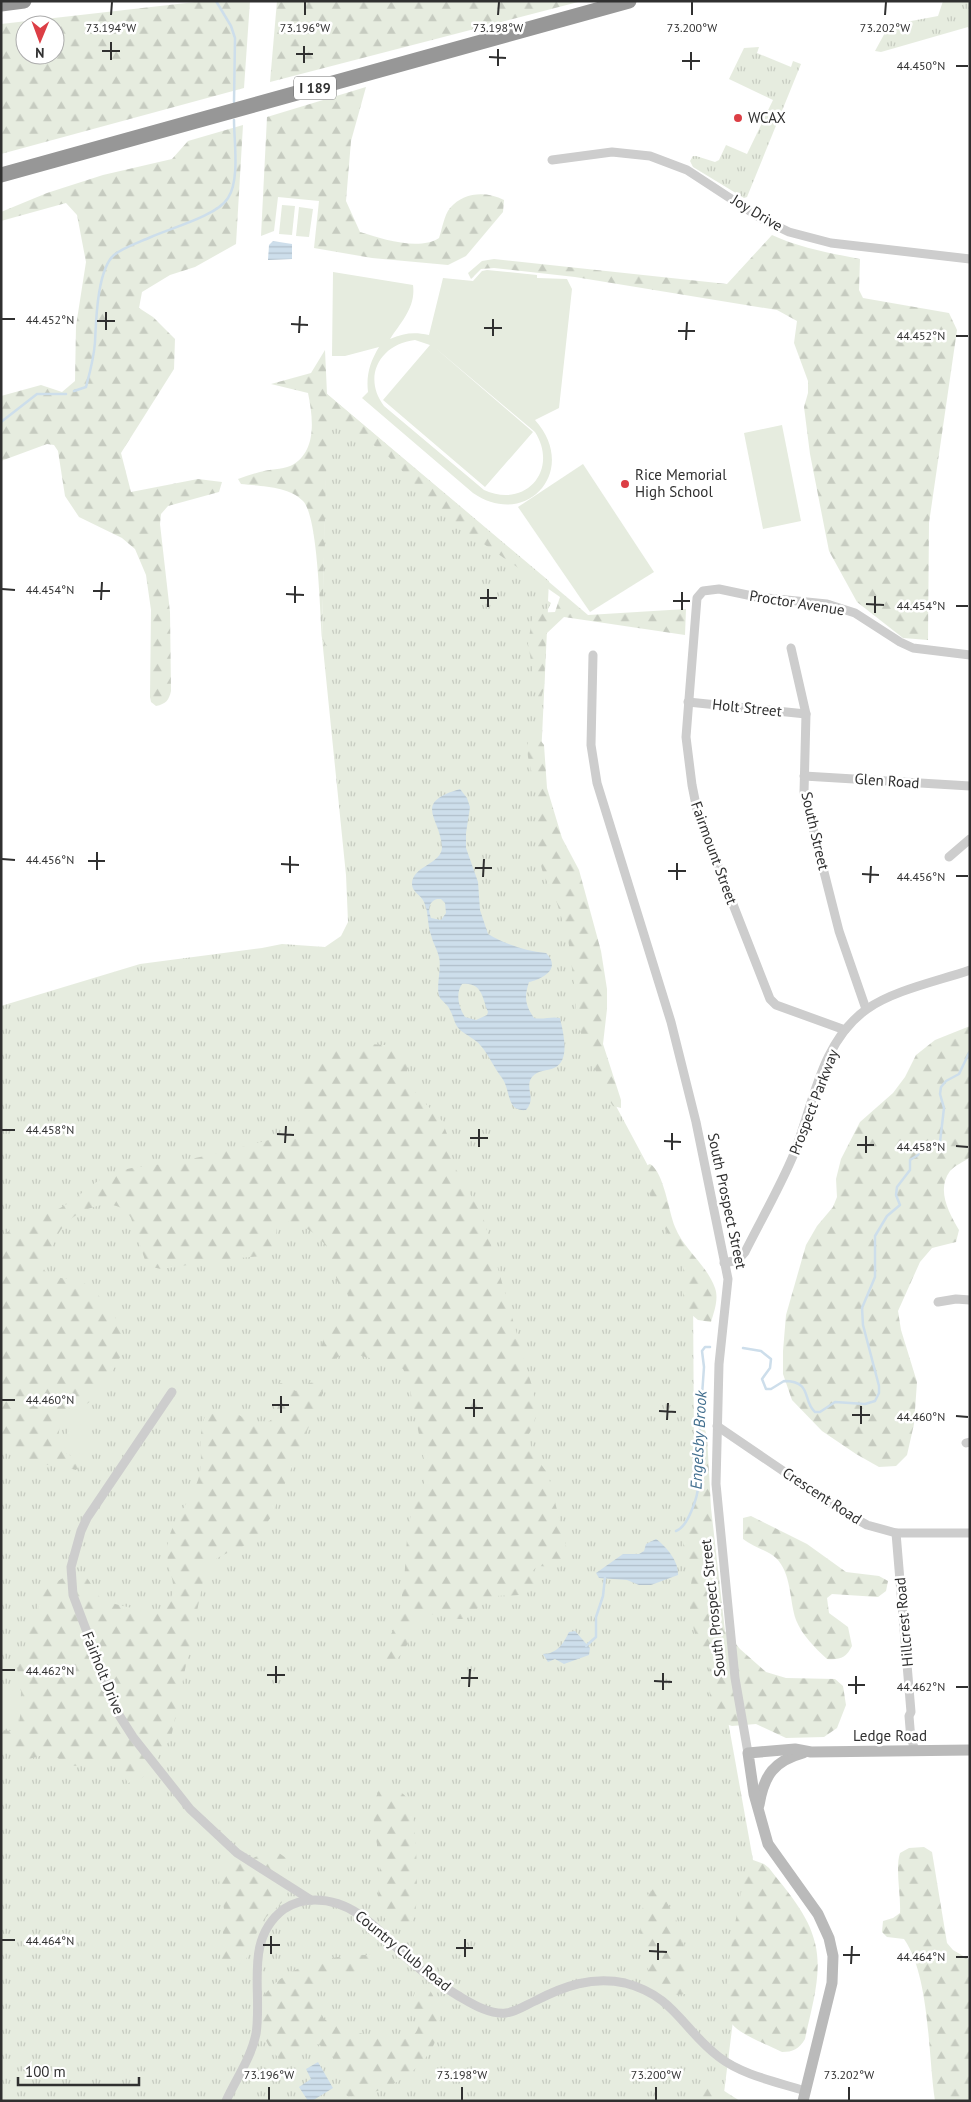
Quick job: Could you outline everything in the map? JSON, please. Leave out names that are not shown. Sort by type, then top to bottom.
[{"type":"highway","points":[[1,4],[24,1]]},
{"type":"highway","name":"I 189","points":[[1,175],[629,1]]},
{"type":"street","name":"Joy Drive","points":[[552,160],[612,152],[650,156],[687,170],[762,219],[796,234],[831,243],[970,259]]},
{"type":"street","name":"Proctor Avenue","points":[[704,591],[719,589],[737,594],[828,604],[846,608],[869,620],[907,645],[934,652],[970,656]]},
{"type":"street","name":"Fairmount Street","points":[[704,591],[697,598],[694,612],[686,737],[698,816],[770,999],[776,1005],[845,1030]]},
{"type":"street","name":"South Street","points":[[791,648],[806,714],[804,793],[839,931],[848,962],[866,1009]]},
{"type":"street","name":"South Prospect Street","points":[[593,655],[591,745],[597,783],[671,1022],[696,1122],[728,1287],[719,1364],[716,1484],[720,1542],[735,1678],[754,1794],[768,1844],[818,1914],[829,1938],[833,1956],[832,1983],[804,2096]]},
{"type":"street","name":"Holt Street","points":[[688,702],[806,714]]},
{"type":"street","name":"Glen Road","points":[[804,776],[970,786]]},
{"type":"street","points":[[949,857],[970,839]]},
{"type":"street","name":"Prospect Parkway","points":[[724,1263],[738,1260],[742,1255],[780,1183],[799,1141],[826,1062],[845,1030],[866,1009],[897,994],[970,970]]},
{"type":"street","points":[[938,1302],[956,1299],[970,1300]]},
{"type":"street","name":"Fairholt Drive","points":[[172,1392],[81,1531],[71,1567],[74,1595],[117,1712],[133,1737],[190,1809],[237,1853],[311,1900]]},
{"type":"street","name":"Crescent Road","points":[[717,1426],[842,1511],[867,1525],[896,1533],[970,1533]]},
{"type":"street","name":"Hillcrest Road","points":[[896,1533],[911,1712],[914,1716],[916,1740],[914,1747]]},
{"type":"street","name":"Ledge Road","points":[[748,1753],[795,1749],[811,1752],[914,1747],[970,1750]]},
{"type":"street","name":"Ledge Road","points":[[758,1809],[762,1787],[770,1772],[782,1761],[811,1752]]},
{"type":"street","name":"Country Club Road","points":[[226,2101],[244,2066],[256,2035],[257,1964],[262,1939],[269,1925],[286,1908],[311,1900],[334,1902],[363,1916],[424,1972],[455,1994],[488,2010],[503,2013],[514,2012],[554,1991],[586,1982],[610,1981],[628,1984],[651,1993],[665,2002],[713,2052],[727,2063],[804,2096]]},
{"type":"green space","points":[[204,1],[250,1],[244,88],[1,154],[1,24],[15,22],[15,65],[65,65],[65,17]]},
{"type":"green space","points":[[277,1],[582,1],[270,82]]},
{"type":"green space","points":[[943,1],[970,1],[970,32],[968,27],[881,52],[875,51],[887,29],[906,22],[938,16]]},
{"type":"green space","points":[[759,47],[757,53],[791,67],[793,61],[801,64],[747,197],[744,198],[693,167],[690,161],[693,156],[696,156],[715,162],[719,160],[726,145],[747,154],[773,100],[729,79],[744,48]]},
{"type":"green space","points":[[366,87],[351,141],[346,201],[360,232],[411,244],[431,242],[439,238],[450,208],[462,199],[468,196],[483,194],[504,200],[503,212],[466,256],[448,265],[372,258],[314,248],[319,201],[278,197],[274,231],[261,236],[267,117]]},
{"type":"green space","points":[[243,125],[236,244],[195,267],[170,275],[142,292],[139,308],[153,317],[175,339],[174,369],[121,453],[131,492],[198,479],[222,482],[219,492],[168,506],[161,514],[160,524],[170,612],[171,691],[166,701],[156,706],[151,702],[150,697],[151,610],[146,575],[135,549],[122,538],[79,517],[65,496],[58,451],[54,445],[47,444],[1,461],[1,396],[41,385],[62,392],[75,381],[76,326],[86,262],[77,215],[66,203],[1,221],[1,212],[47,193],[103,175],[172,159],[188,141]]},
{"type":"green space","points":[[282,205],[295,206],[292,235],[279,234]]},
{"type":"green space","points":[[299,207],[313,209],[309,237],[296,236]]},
{"type":"green space","points":[[772,235],[804,247],[860,259],[859,290],[863,298],[949,313],[957,330],[929,523],[928,640],[903,638],[857,602],[829,551],[810,454],[804,407],[808,393],[808,381],[794,343],[797,321],[777,310],[575,277],[494,268],[481,269],[471,279],[468,273],[482,261],[494,259],[727,284]]},
{"type":"green space","points":[[482,271],[537,275],[537,278],[567,279],[572,289],[559,408],[535,420],[547,439],[552,458],[549,475],[541,489],[528,499],[512,504],[493,503],[473,493],[362,398],[368,392],[369,369],[379,347],[345,356],[332,356],[333,272],[413,285],[410,307],[390,339],[409,334],[429,335],[443,278],[473,281]],"holes":[[[415,340],[430,345],[383,400],[485,487],[533,432],[433,346],[535,432],[541,446],[543,460],[540,472],[534,482],[525,490],[513,494],[499,495],[484,490],[384,406],[375,384],[375,373],[384,355],[392,348]]]},
{"type":"green space","points":[[325,350],[327,394],[588,615],[686,609],[685,635],[564,617],[546,634],[544,688],[539,705],[528,644],[533,613],[555,612],[560,597],[448,519],[387,455],[360,435],[336,425],[329,433],[326,477],[322,637],[337,644],[336,648],[326,646],[322,638],[315,544],[308,510],[303,501],[290,492],[241,484],[238,479],[291,466],[307,450],[312,432],[308,393],[271,384],[311,373]]},
{"type":"green space","points":[[327,394],[549,581],[548,601],[551,603],[548,609],[540,779],[609,1093],[647,1164],[693,1291],[694,1453],[728,1721],[753,1860],[723,2101],[1,2101],[1,1006],[140,964],[282,944],[325,947],[341,936],[348,922],[346,875],[322,638]]},
{"type":"green space","points":[[782,425],[801,521],[763,529],[744,433]]},
{"type":"green space","points":[[583,464],[654,572],[590,612],[518,507]]},
{"type":"green space","points":[[530,735],[537,736],[544,745],[547,788],[562,838],[579,870],[601,951],[607,989],[603,1044],[621,1100],[621,1108],[613,1106],[604,1092],[576,1017],[576,999],[568,938],[557,903],[543,873],[539,858],[536,823],[537,795],[527,746]]},
{"type":"green space","points":[[970,1026],[970,1157],[950,1171],[944,1186],[948,1209],[959,1230],[956,1242],[932,1248],[920,1262],[898,1311],[901,1330],[917,1382],[914,1424],[907,1455],[896,1466],[879,1467],[822,1431],[792,1400],[783,1374],[786,1315],[806,1245],[817,1226],[833,1207],[837,1197],[836,1179],[841,1159],[860,1122],[893,1093],[905,1077],[916,1055],[935,1040]]},
{"type":"green space","points":[[370,1044],[398,1046],[404,1053],[407,1077],[411,1088],[442,1121],[447,1134],[453,1164],[483,1217],[535,1399],[536,1411],[529,1434],[531,1447],[548,1474],[568,1561],[560,1567],[537,1566],[532,1572],[535,1587],[530,1591],[520,1595],[491,1597],[483,1602],[467,1618],[458,1619],[431,1614],[421,1617],[412,1629],[405,1649],[392,1663],[381,1662],[380,1655],[398,1621],[404,1582],[408,1524],[424,1483],[426,1470],[408,1379],[403,1369],[391,1363],[349,1353],[341,1355],[328,1364],[323,1356],[323,1341],[331,1327],[349,1309],[348,1294],[342,1289],[336,1279],[333,1261],[328,1249],[320,1238],[301,1225],[287,1221],[280,1222],[277,1226],[275,1248],[261,1256],[161,1269],[146,1263],[131,1218],[125,1210],[116,1206],[97,1206],[87,1209],[69,1220],[59,1233],[44,1261],[44,1269],[51,1276],[80,1281],[95,1292],[116,1319],[123,1337],[123,1351],[94,1398],[84,1405],[68,1409],[61,1418],[58,1449],[79,1460],[79,1466],[76,1470],[53,1464],[33,1467],[21,1451],[1,1443],[1,1237],[30,1219],[69,1203],[101,1179],[116,1172],[200,1157],[278,1138],[290,1133],[301,1114],[300,1082],[302,1065],[342,1048]]},
{"type":"green space","points":[[650,1164],[659,1175],[679,1235],[707,1272],[715,1288],[715,1310],[711,1322],[698,1320],[686,1310],[683,1298],[684,1270],[645,1184],[643,1167]]},
{"type":"green space","points":[[317,1382],[322,1386],[323,1393],[271,1517],[251,1541],[217,1558],[204,1577],[171,1738],[148,1772],[140,1780],[128,1783],[120,1767],[116,1764],[101,1762],[77,1766],[70,1765],[52,1756],[45,1755],[21,1759],[16,1756],[5,1743],[1,1730],[13,1731],[18,1728],[23,1698],[17,1678],[18,1665],[45,1588],[74,1572],[85,1577],[97,1594],[105,1601],[158,1613],[167,1604],[172,1595],[173,1588],[167,1553],[168,1542],[175,1524],[198,1481],[201,1465],[201,1435],[206,1415],[231,1410],[248,1421],[258,1425],[264,1424],[276,1415],[274,1394],[276,1385],[281,1383],[296,1391],[309,1383]]},
{"type":"green space","points":[[76,1411],[97,1418],[83,1455],[62,1447]]},
{"type":"green space","points":[[700,1429],[705,1430],[707,1436],[711,1508],[725,1631],[740,1649],[766,1672],[786,1678],[835,1679],[843,1686],[846,1705],[837,1728],[824,1737],[786,1738],[756,1724],[732,1726],[717,1721],[711,1704],[708,1680],[710,1666],[696,1638],[690,1614],[693,1569],[683,1543],[682,1534],[692,1508],[693,1442]]},
{"type":"green space","points":[[751,1516],[807,1544],[846,1572],[879,1576],[888,1581],[886,1591],[878,1597],[832,1594],[827,1598],[829,1613],[848,1627],[852,1646],[845,1656],[827,1659],[805,1636],[796,1620],[788,1579],[781,1564],[773,1556],[743,1539],[743,1518]]},
{"type":"green space","points":[[1,1690],[21,1691],[18,1729],[1,1727]]},
{"type":"green space","points":[[387,1787],[400,1791],[407,1798],[412,1809],[414,1822],[417,1893],[415,1916],[407,1929],[397,1927],[389,1922],[380,1913],[378,1901],[380,1866],[373,1816],[374,1802],[379,1790]]},
{"type":"green space","points":[[924,1847],[932,1852],[947,1943],[953,1950],[970,1960],[970,2101],[935,2101],[927,2017],[919,1973],[913,1955],[904,1939],[887,1937],[882,1932],[883,1921],[893,1918],[900,1913],[898,1866],[900,1853],[909,1848]]},
{"type":"green space","points":[[265,1853],[279,1853],[286,1858],[289,1879],[287,1896],[262,1922],[245,1962],[234,1965],[223,1963],[220,1957],[225,1915],[218,1874],[224,1865],[241,1863]]},
{"type":"green space","points":[[753,1860],[769,1868],[789,1894],[808,1923],[815,1943],[818,1967],[817,1979],[805,2039],[798,2048],[789,2051],[782,2052],[741,2032],[732,2024],[728,2012],[726,1994],[731,1946],[747,1863]]},
{"type":"green space","points":[[653,1889],[660,1891],[665,1899],[683,1938],[686,1956],[686,1994],[674,1995],[663,1987],[651,1975],[645,1963],[641,1941],[641,1917],[647,1896]]},
{"type":"green space","points":[[371,1955],[374,1969],[371,1973],[331,1972],[319,1979],[316,1992],[324,2019],[343,2028],[385,2039],[409,2037],[416,2032],[418,2026],[413,2011],[415,1992],[421,1988],[428,1987],[437,2008],[439,2028],[433,2046],[422,2062],[407,2075],[389,2086],[349,2097],[346,2095],[345,2081],[339,2067],[331,2054],[320,2045],[314,2043],[308,2045],[287,2061],[283,2062],[279,2058],[264,2037],[261,2025],[261,2005],[264,1996],[275,1983],[298,1969],[338,1957]]},
{"type":"green space","points":[[707,2086],[718,2087],[740,2101],[681,2101],[694,2090]]},
{"type":"water","points":[[273,241],[292,244],[292,259],[268,260],[269,245]]},
{"type":"water","points":[[460,789],[467,798],[470,807],[466,848],[478,882],[480,910],[488,934],[501,941],[530,951],[546,953],[552,964],[544,976],[529,982],[526,1001],[534,1018],[560,1018],[564,1038],[563,1059],[554,1068],[537,1073],[532,1077],[529,1085],[531,1097],[526,1110],[515,1108],[505,1083],[487,1053],[477,1041],[458,1028],[449,1008],[440,998],[438,984],[439,957],[430,931],[426,906],[413,889],[412,884],[413,878],[417,873],[441,853],[440,836],[432,812],[437,800],[445,794]],"holes":[[[437,899],[441,899],[445,903],[446,913],[441,920],[431,918],[429,912],[430,904]],[[462,984],[474,985],[477,988],[484,1001],[488,1012],[487,1015],[476,1020],[465,1017],[459,1001],[459,992]]]},
{"type":"water","points":[[656,1539],[672,1555],[677,1565],[678,1575],[651,1585],[639,1585],[627,1580],[599,1578],[596,1573],[623,1554],[639,1554],[644,1551],[646,1544]]},
{"type":"water","points":[[575,1631],[590,1648],[589,1655],[564,1664],[555,1659],[548,1662],[543,1654],[556,1650],[569,1632]]},
{"type":"water","points":[[318,2062],[333,2088],[312,2101],[308,2101],[299,2087],[311,2079],[306,2069]]},
{"type":"waterway","points":[[216,1],[231,26],[235,38],[234,102]]},
{"type":"waterway","points":[[74,391],[86,387],[92,365],[98,297],[108,262],[114,255],[127,247],[204,216],[228,198],[234,181],[236,160],[234,120]]},
{"type":"waterway","points":[[1,422],[37,394],[66,394]]},
{"type":"waterway","name":"Engelsby Brook","points":[[743,1348],[761,1351],[771,1359],[770,1368],[762,1379],[766,1389],[771,1389],[784,1381],[799,1384],[806,1392],[811,1408],[815,1412],[820,1412],[835,1402],[865,1404],[875,1401],[879,1393],[879,1386],[863,1325],[862,1308],[875,1277],[875,1236],[887,1216],[900,1205],[896,1195],[897,1187],[910,1170],[910,1160],[918,1155],[922,1147],[940,1142],[944,1108],[940,1094],[941,1087],[946,1081],[959,1074],[970,1051]]},
{"type":"waterway","name":"Engelsby Brook","points":[[676,1531],[685,1523],[697,1495],[704,1367],[702,1351],[705,1347],[710,1347]]},
{"type":"waterway","points":[[586,1646],[596,1637],[596,1617],[603,1596],[605,1577]]},
{"type":"place","name":"WCAX","points":[[738,118]]},
{"type":"place","name":"Rice Memorial High School","points":[[625,484]]}]
